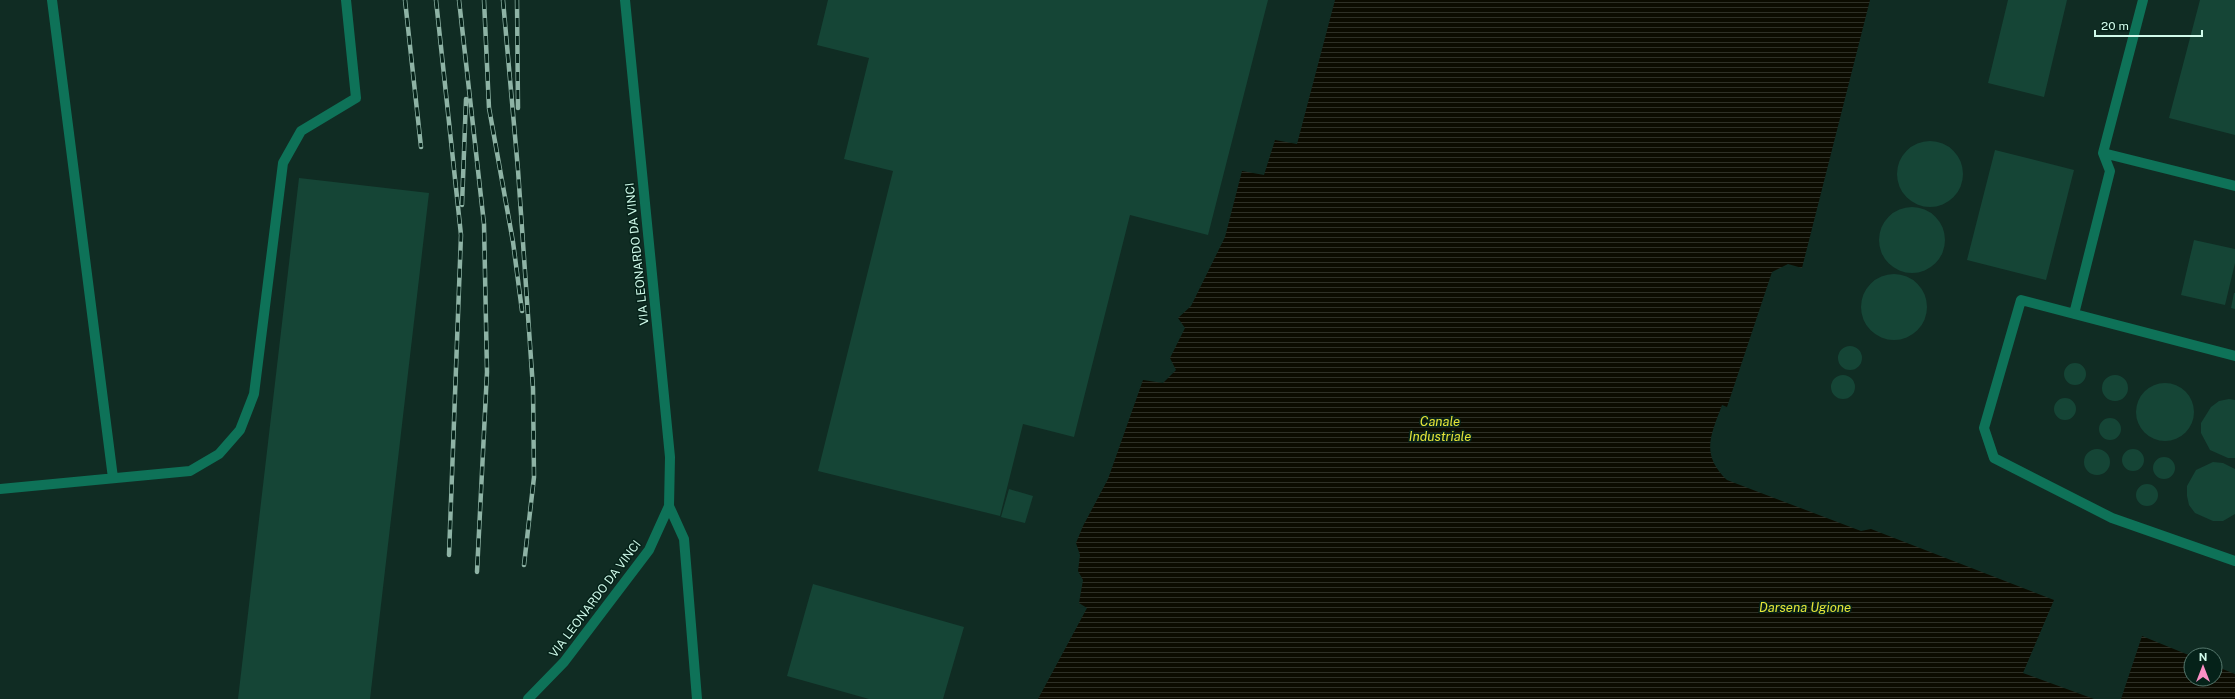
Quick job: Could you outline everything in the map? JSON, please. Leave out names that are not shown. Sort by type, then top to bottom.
[{"type":"street","points":[[52,0],[113,478]]},
{"type":"street","points":[[0,489],[190,471],[219,454],[240,430],[254,394],[283,163],[301,132],[356,98],[346,0]]},
{"type":"street","name":"VIA LEONARDO DA VINCI","points":[[528,699],[564,662],[649,550],[669,506],[670,456],[625,0]]},
{"type":"street","points":[[2074,314],[2110,171],[2103,154],[2143,0]]},
{"type":"street","points":[[2103,154],[2235,186]]},
{"type":"street","points":[[2235,356],[2021,300],[1984,428],[1994,458],[2112,518],[2235,561]]},
{"type":"street","name":"VIA LEONARDO DA VINCI","points":[[669,506],[684,539],[697,699]]},
{"type":"water","name":"Canale Industriale","points":[[1335,0],[1870,0],[1802,268],[1788,264],[1772,272],[1727,407],[1722,405],[1714,426],[1710,444],[1713,462],[1727,480],[1861,531],[1871,529],[2054,600],[2023,673],[2094,699],[1038,699],[1087,608],[1079,603],[1083,580],[1078,571],[1080,555],[1076,543],[1083,526],[1108,479],[1143,380],[1163,383],[1176,370],[1170,358],[1185,328],[1178,318],[1191,306],[1225,237],[1242,171],[1264,175],[1275,140],[1297,144]]},
{"type":"water","points":[[2142,636],[2183,653],[2183,687],[2223,687],[2223,669],[2235,674],[2235,699],[2121,699]]},
{"type":"building","points":[[828,0],[1268,0],[1208,235],[1130,215],[1074,437],[1023,424],[1000,516],[818,471],[893,171],[844,159],[869,58],[817,45]]},
{"type":"building","points":[[2008,0],[2067,0],[2044,97],[1988,83]]},
{"type":"building","points":[[2200,0],[2235,0],[2235,135],[2169,118]]},
{"type":"building","points":[[1924,141],[1936,141],[1948,146],[1958,156],[1963,168],[1961,187],[1948,202],[1936,207],[1924,207],[1912,202],[1902,192],[1897,180],[1897,168],[1902,156],[1912,146]]},
{"type":"building","points":[[1995,150],[2074,170],[2046,280],[1967,260]]},
{"type":"building","points":[[299,178],[429,193],[370,699],[238,699]]},
{"type":"building","points":[[1906,207],[1918,207],[1930,212],[1940,222],[1945,234],[1943,253],[1930,268],[1918,273],[1906,273],[1894,268],[1884,258],[1879,246],[1879,234],[1884,222],[1894,212]]},
{"type":"building","points":[[2194,240],[2235,249],[2235,263],[2225,305],[2181,295]]},
{"type":"building","points":[[1888,274],[1900,274],[1912,279],[1922,289],[1927,301],[1925,320],[1912,335],[1900,340],[1888,340],[1876,335],[1866,325],[1861,313],[1861,301],[1866,289],[1876,279]]},
{"type":"building","points":[[2235,293],[2235,309],[2231,308]]},
{"type":"building","points":[[1850,346],[1858,350],[1862,358],[1858,366],[1850,370],[1842,366],[1838,358],[1842,350]]},
{"type":"building","points":[[2075,363],[2083,366],[2086,374],[2083,382],[2075,385],[2067,382],[2064,374],[2067,366]]},
{"type":"building","points":[[1843,375],[1851,379],[1855,387],[1851,395],[1843,399],[1835,395],[1831,387],[1835,379]]},
{"type":"building","points":[[2115,375],[2125,378],[2128,388],[2125,398],[2115,401],[2105,398],[2102,388],[2105,378]]},
{"type":"building","points":[[2159,383],[2171,383],[2181,387],[2190,396],[2194,406],[2194,418],[2186,433],[2171,441],[2159,441],[2149,437],[2140,428],[2136,418],[2136,406],[2140,396],[2149,387]]},
{"type":"building","points":[[2065,398],[2073,401],[2076,409],[2073,417],[2065,420],[2057,417],[2054,409],[2057,401]]},
{"type":"building","points":[[2229,399],[2235,400],[2235,458],[2228,458],[2210,450],[2201,433],[2201,423],[2211,407],[2219,401]]},
{"type":"building","points":[[2110,418],[2118,421],[2121,429],[2118,437],[2110,440],[2102,437],[2099,429],[2102,421]]},
{"type":"building","points":[[2097,449],[2107,452],[2110,462],[2107,472],[2097,475],[2087,472],[2084,462],[2087,452]]},
{"type":"building","points":[[2133,449],[2141,452],[2144,460],[2141,468],[2133,471],[2125,468],[2122,460],[2125,452]]},
{"type":"building","points":[[2164,457],[2172,460],[2175,468],[2172,476],[2164,479],[2156,476],[2153,468],[2156,460]]},
{"type":"building","points":[[2213,462],[2223,463],[2235,469],[2235,514],[2223,521],[2213,521],[2195,513],[2189,505],[2187,496],[2187,486],[2196,470]]},
{"type":"building","points":[[2147,484],[2155,487],[2158,495],[2155,503],[2147,506],[2139,503],[2136,495],[2139,487]]},
{"type":"building","points":[[1009,489],[1033,496],[1025,523],[1001,517]]},
{"type":"building","points":[[813,584],[964,627],[943,699],[869,699],[787,676]]},
{"type":"railway","points":[[405,0],[421,147]]},
{"type":"railway","points":[[436,0],[461,235],[449,555]]},
{"type":"railway","points":[[459,0],[484,224],[487,372],[477,572]]},
{"type":"railway","points":[[484,0],[489,108],[513,242],[522,311]]},
{"type":"railway","points":[[503,0],[518,170],[533,388],[534,477],[524,565]]},
{"type":"railway","points":[[517,0],[518,108]]},
{"type":"railway","points":[[462,205],[466,99]]},
{"type":"water label","name":"Darsena Ugione","points":[[1805,607]]}]
